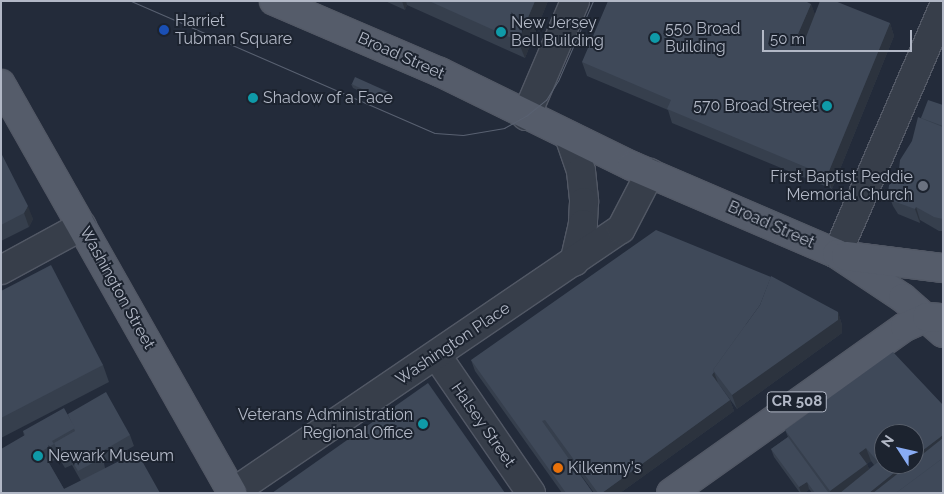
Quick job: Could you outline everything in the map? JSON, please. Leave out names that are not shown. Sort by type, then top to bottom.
[{"type":"main road","name":"Broad Street","points":[[274,1],[440,72],[569,136],[837,254]]},
{"type":"main road","name":"Washington Street","points":[[1,84],[232,493]]},
{"type":"main road","points":[[837,254],[943,268]]},
{"type":"main road","points":[[837,254],[938,323]]},
{"type":"main road","name":"CR 508","points":[[671,493],[886,339],[938,323]]},
{"type":"street","points":[[526,116],[575,1]]},
{"type":"street","points":[[837,254],[943,8]]},
{"type":"street","points":[[569,136],[581,171],[584,202],[583,224],[574,262]]},
{"type":"street","name":"Washington Place","points":[[232,493],[437,356],[621,229],[650,173]]},
{"type":"street","points":[[1,270],[82,226]]},
{"type":"street","name":"Halsey Street","points":[[437,356],[531,493]]},
{"type":"building","points":[[429,1],[535,1],[518,41]]},
{"type":"building","points":[[608,1],[805,1],[811,4],[798,34],[806,37],[820,1],[835,1],[890,23],[827,176],[667,109],[671,100],[582,62]]},
{"type":"building","points":[[355,77],[388,92],[385,99],[352,84]]},
{"type":"building","points":[[928,100],[943,105],[943,126],[921,118]]},
{"type":"building","name":"First Baptist Peddie Memorial Church","points":[[918,117],[943,127],[943,219],[934,217],[916,207],[915,209],[893,201],[888,193],[889,185],[898,178],[900,160],[912,141]]},
{"type":"building","points":[[1,153],[28,206],[24,213],[1,225]]},
{"type":"building","points":[[656,230],[771,277],[760,305],[713,370],[712,375],[730,400],[602,493],[598,493],[545,420],[542,421],[593,493],[566,493],[471,360]]},
{"type":"building","points":[[51,265],[103,365],[1,418],[1,291]]},
{"type":"building","points":[[771,276],[838,312],[838,320],[732,395],[713,370],[760,305]]},
{"type":"building","points":[[893,352],[943,405],[943,435],[924,449],[924,424],[874,424],[874,457],[866,448],[859,453],[867,464],[830,491],[785,430]]},
{"type":"building","name":"Veterans Administration Regional Office","points":[[428,383],[505,493],[272,493]]},
{"type":"building","points":[[106,392],[130,435],[99,453],[102,458],[78,471],[68,454],[61,458],[54,443],[75,431],[68,414]]},
{"type":"building","points":[[64,408],[75,428],[52,441],[54,444],[42,451],[64,489],[137,452],[160,493],[1,493],[1,449],[25,435],[23,431]]},
{"type":"building","points":[[788,437],[828,492],[815,493],[807,482],[799,487],[771,449]]},
{"type":"building","points":[[943,438],[943,458],[924,472],[924,453]]},
{"type":"building","points":[[943,458],[943,493],[896,493],[924,474]]},
{"type":"building","points":[[874,465],[874,474],[893,474],[869,493],[840,493]]},
{"type":"building","points":[[897,474],[922,474],[896,493],[873,493]]},
{"type":"tram line","points":[[131,1],[435,133],[463,135],[504,128],[526,116],[546,100],[558,81],[593,1]]},
{"type":"place","name":"Harriet Tubman Square","points":[[164,30]]},
{"type":"place","name":"New Jersey Bell Building","points":[[501,32]]},
{"type":"place","name":"550 Broad Building","points":[[655,38]]},
{"type":"place","name":"Shadow of a Face","points":[[253,98]]},
{"type":"place","name":"570 Broad Street","points":[[827,106]]},
{"type":"place","name":"First Baptist Peddie Memorial Church","points":[[923,186]]},
{"type":"place","name":"Veterans Administration Regional Office","points":[[423,424]]},
{"type":"place","name":"Newark Museum","points":[[38,456]]},
{"type":"place","name":"Kilkenny's","points":[[558,468]]}]
